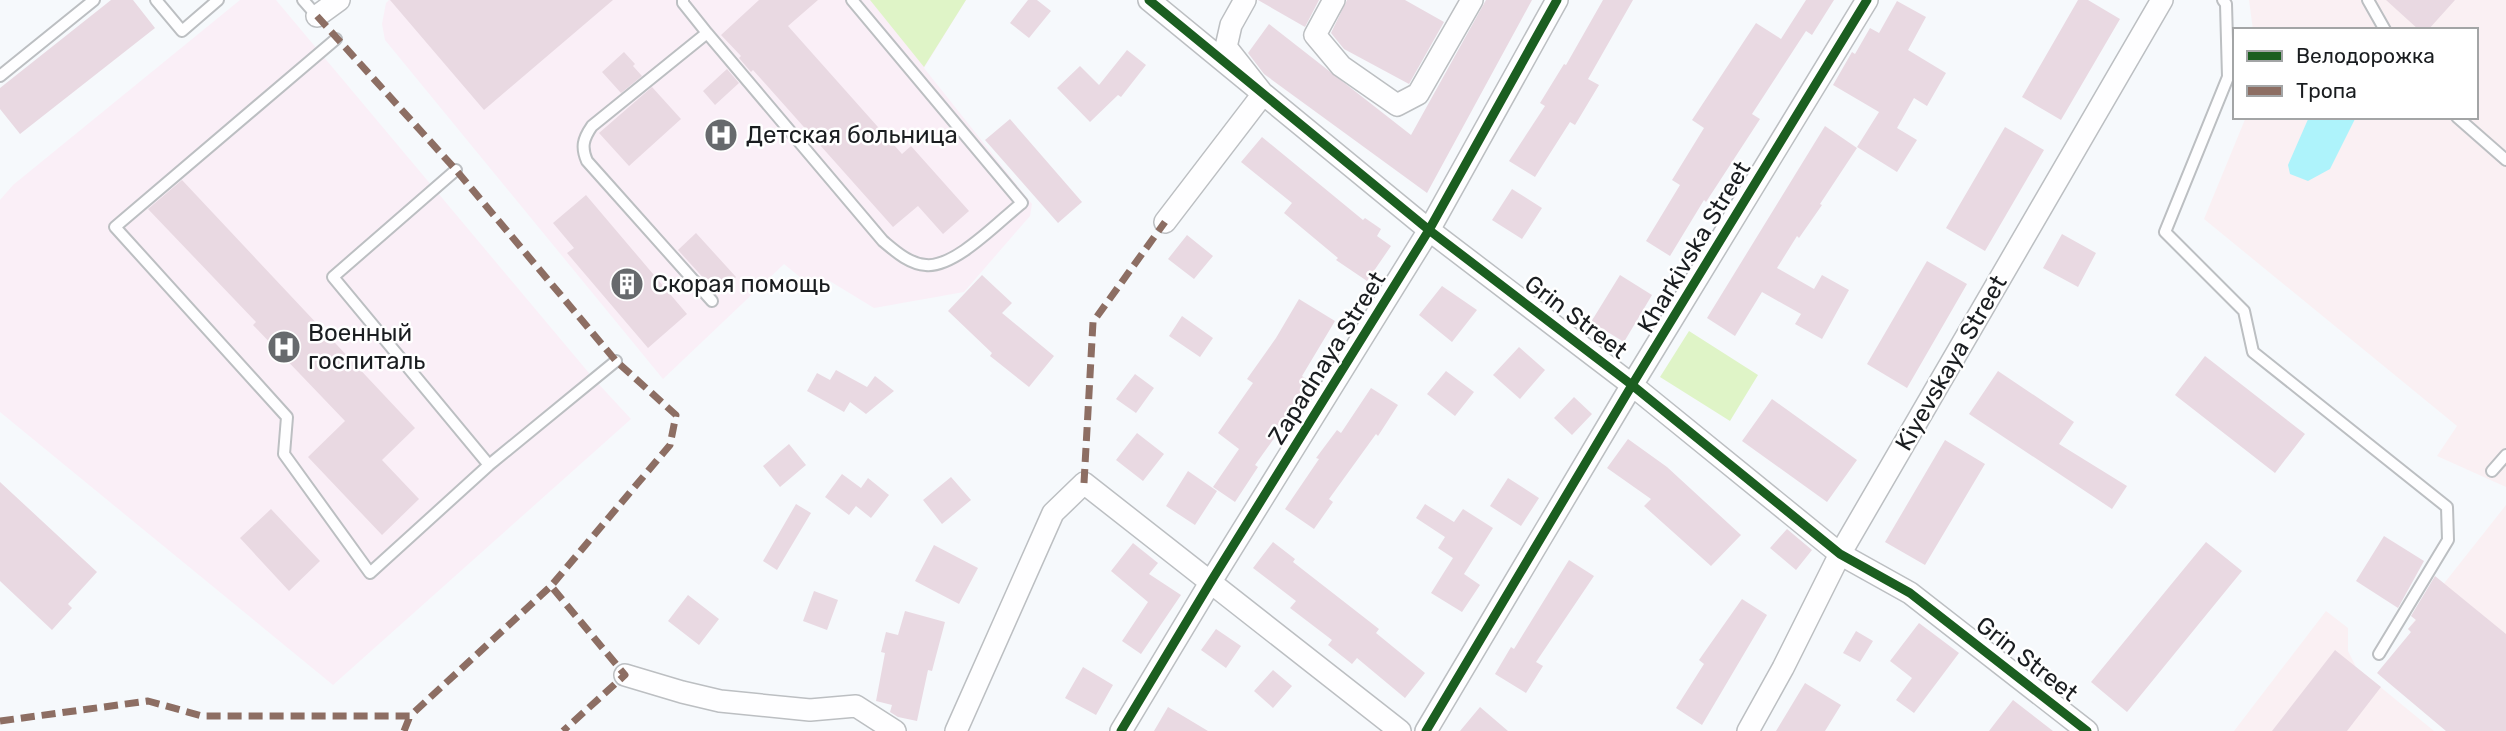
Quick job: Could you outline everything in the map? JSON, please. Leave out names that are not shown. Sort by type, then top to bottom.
[{"type":"street","points":[[317,16],[338,0]]},
{"type":"street","name":"Grin Street","points":[[1149,0],[1429,230],[1632,385],[1840,554],[1910,593],[2077,728]]},
{"type":"street","points":[[1165,222],[1263,94],[1226,47],[1231,25],[1245,0]]},
{"type":"street","points":[[1334,0],[1315,35],[1341,65],[1397,105],[1418,94],[1472,0]]},
{"type":"street","name":"Zapadnaya Street","points":[[1121,731],[1429,230],[1557,0]]},
{"type":"street","name":"Kharkivska Street","points":[[1426,731],[1632,385],[1867,0]]},
{"type":"street","name":"Kiyevskaya Street","points":[[1748,731],[1840,554],[2162,0]]},
{"type":"street","points":[[956,731],[1053,513],[1084,483],[1400,731]]},
{"type":"street","points":[[625,675],[720,701],[810,710],[856,706],[895,731]]},
{"type":"lane","points":[[0,76],[94,0]]},
{"type":"lane","points":[[156,0],[182,31],[218,0]]},
{"type":"lane","points":[[303,0],[317,16]]},
{"type":"lane","points":[[683,0],[707,33],[883,241],[903,257],[926,265],[954,258],[1022,203],[852,0]]},
{"type":"lane","points":[[2223,0],[2226,4],[2228,78],[2165,232],[2244,311],[2253,352],[2447,507],[2448,540],[2379,654]]},
{"type":"lane","points":[[2368,0],[2384,28]]},
{"type":"lane","points":[[707,33],[592,126],[584,136],[582,150],[587,161],[712,301]]},
{"type":"lane","points":[[336,40],[115,227],[287,417],[284,454],[370,573],[489,465],[616,361]]},
{"type":"lane","points":[[2459,119],[2506,160]]},
{"type":"lane","points":[[456,170],[333,277],[489,465]]},
{"type":"lane","points":[[2492,471],[2506,455]]},
{"type":"shaded area","name":"Военный госпиталь","points":[[240,0],[276,0],[594,379],[631,419],[333,685],[0,412],[0,200],[13,185]]},
{"type":"shaded area","name":"Детская больница","points":[[389,0],[966,0],[924,68],[1032,204],[1030,216],[964,292],[874,308],[828,280],[817,291],[784,264],[663,379],[385,40],[382,24]]},
{"type":"shaded area","points":[[2249,0],[2506,0],[2506,487],[2437,456],[2457,426],[2204,219],[2245,119],[2478,119],[2478,28],[2253,28]]},
{"type":"shaded area","points":[[2506,505],[2506,706],[2408,629]]},
{"type":"shaded area","points":[[2326,611],[2348,628],[2348,651],[2356,667],[2434,731],[2234,731]]},
{"type":"green space","points":[[870,0],[966,0],[924,67]]},
{"type":"green space","points":[[1689,331],[1758,375],[1730,421],[1660,377]]},
{"type":"water","points":[[2308,119],[2355,119],[2330,169],[2308,181],[2290,174],[2288,165]]},
{"type":"building","points":[[111,0],[133,0],[155,28],[20,134],[0,109],[0,88]]},
{"type":"building","points":[[390,0],[613,0],[484,110]]},
{"type":"building","points":[[759,0],[818,0],[788,26],[902,154],[911,146],[969,211],[943,234],[918,206],[893,227],[753,70],[751,72],[739,58],[741,56],[721,35]]},
{"type":"building","points":[[1028,0],[1037,0],[1051,11],[1029,38],[1010,23]]},
{"type":"building","points":[[1258,0],[1319,0],[1305,27]]},
{"type":"building","points":[[1347,0],[1405,0],[1444,22],[1409,84],[1344,49],[1331,33]]},
{"type":"building","points":[[1486,0],[1532,0],[1427,193],[1264,74],[1248,53],[1269,24],[1411,135]]},
{"type":"building","points":[[1603,0],[1633,0],[1588,79],[1599,85],[1575,125],[1570,122],[1535,177],[1509,161],[1545,106],[1540,103],[1564,64],[1566,65]]},
{"type":"building","points":[[1806,0],[1834,0],[1812,35],[1806,31],[1752,114],[1760,119],[1706,202],[1704,200],[1670,256],[1646,241],[1680,185],[1672,180],[1704,128],[1692,120],[1756,23],[1781,39]]},
{"type":"building","points":[[2078,0],[2088,0],[2120,19],[2061,120],[2022,97]]},
{"type":"building","points":[[2386,0],[2455,0],[2430,28],[2417,28]]},
{"type":"building","points":[[1897,1],[1926,17],[1908,50],[1946,73],[1927,106],[1914,98],[1897,128],[1917,140],[1897,172],[1857,147],[1879,112],[1833,85],[1870,28],[1879,33]]},
{"type":"building","points":[[1127,50],[1146,65],[1121,97],[1118,95],[1090,122],[1057,88],[1080,66],[1099,85]]},
{"type":"building","points":[[624,52],[642,76],[621,93],[602,72]]},
{"type":"building","points":[[727,69],[739,83],[715,105],[703,91]]},
{"type":"building","points":[[652,87],[681,119],[629,166],[599,133]]},
{"type":"building","points":[[1010,119],[1082,202],[1058,223],[985,140]]},
{"type":"building","points":[[1825,126],[1857,148],[1820,204],[1822,205],[1799,238],[1797,236],[1777,268],[1814,289],[1822,275],[1849,290],[1822,339],[1795,324],[1801,314],[1762,292],[1735,336],[1707,318]]},
{"type":"building","points":[[2005,127],[2044,150],[1985,251],[1946,228]]},
{"type":"building","points":[[1262,137],[1363,220],[1365,218],[1381,229],[1377,236],[1391,246],[1367,281],[1336,260],[1338,258],[1284,213],[1292,203],[1241,162]]},
{"type":"building","points":[[182,180],[415,428],[382,460],[419,499],[382,535],[308,457],[345,421],[253,325],[256,322],[148,209]]},
{"type":"building","points":[[1512,189],[1542,208],[1522,239],[1492,220]]},
{"type":"building","name":"Скорая помощь","points":[[586,195],[687,314],[648,348],[567,253],[574,248],[553,223]]},
{"type":"building","points":[[696,233],[736,277],[718,294],[678,250]]},
{"type":"building","points":[[2062,234],[2096,253],[2078,287],[2043,268]]},
{"type":"building","points":[[1187,235],[1213,256],[1194,279],[1168,259]]},
{"type":"building","points":[[1927,261],[1967,284],[1907,388],[1867,364]]},
{"type":"building","points":[[982,275],[1012,303],[1002,313],[1054,356],[1029,387],[990,356],[992,353],[948,311]]},
{"type":"building","points":[[1620,275],[1652,295],[1624,342],[1591,322]]},
{"type":"building","points":[[1442,286],[1477,310],[1452,342],[1419,315]]},
{"type":"building","points":[[1299,299],[1335,321],[1302,376],[1313,384],[1255,465],[1258,467],[1235,502],[1213,487],[1239,449],[1218,433],[1253,383],[1247,379]]},
{"type":"building","points":[[1182,316],[1213,338],[1200,357],[1169,336]]},
{"type":"building","points":[[1519,347],[1545,370],[1520,399],[1493,375]]},
{"type":"building","points":[[2205,356],[2305,434],[2275,473],[2175,395]]},
{"type":"building","points":[[836,370],[867,387],[875,376],[894,391],[866,414],[850,402],[844,412],[807,391],[817,373],[830,380]]},
{"type":"building","points":[[1446,371],[1474,392],[1455,416],[1427,394]]},
{"type":"building","points":[[1998,371],[2074,422],[2059,444],[2127,486],[2112,509],[1969,414]]},
{"type":"building","points":[[1135,374],[1154,388],[1136,413],[1116,399]]},
{"type":"building","points":[[1371,388],[1398,405],[1378,436],[1376,434],[1329,499],[1333,502],[1314,529],[1285,509],[1319,459],[1316,458],[1337,430],[1341,433]]},
{"type":"building","points":[[1574,397],[1592,414],[1572,435],[1554,418]]},
{"type":"building","points":[[1772,399],[1857,460],[1827,502],[1742,441]]},
{"type":"building","points":[[1137,433],[1164,454],[1143,481],[1116,460]]},
{"type":"building","points":[[1628,439],[1667,467],[1741,535],[1711,566],[1644,506],[1651,499],[1607,468]]},
{"type":"building","points":[[1945,440],[1985,464],[1925,565],[1885,542]]},
{"type":"building","points":[[789,444],[806,465],[780,487],[763,466]]},
{"type":"building","points":[[1188,471],[1217,491],[1195,525],[1166,506]]},
{"type":"building","points":[[842,474],[861,488],[868,478],[889,495],[871,518],[856,506],[849,515],[825,497]]},
{"type":"building","points":[[951,477],[971,500],[942,524],[923,500]]},
{"type":"building","points":[[1508,478],[1539,498],[1521,526],[1490,506]]},
{"type":"building","points":[[0,482],[97,572],[68,604],[72,608],[52,630],[0,581]]},
{"type":"building","points":[[796,504],[811,513],[777,570],[763,561]]},
{"type":"building","points":[[1425,504],[1454,522],[1463,509],[1493,528],[1464,574],[1480,585],[1462,612],[1431,593],[1453,558],[1438,548],[1445,537],[1416,518]]},
{"type":"building","points":[[271,509],[320,561],[289,591],[240,538]]},
{"type":"building","points":[[1787,529],[1812,550],[1796,570],[1770,548]]},
{"type":"building","points":[[2384,536],[2424,561],[2398,608],[2356,581]]},
{"type":"building","points":[[1273,542],[1295,559],[1293,562],[1379,629],[1376,633],[1425,673],[1405,698],[1357,658],[1352,664],[1328,645],[1332,640],[1290,608],[1296,601],[1253,568]]},
{"type":"building","points":[[2206,542],[2242,571],[2127,712],[2091,682]]},
{"type":"building","points":[[1133,543],[1158,563],[1149,574],[1181,595],[1141,654],[1122,641],[1148,602],[1111,571]]},
{"type":"building","points":[[934,545],[978,568],[959,604],[915,581]]},
{"type":"building","points":[[1569,560],[1594,576],[1536,662],[1543,666],[1526,693],[1495,674],[1511,647],[1514,649]]},
{"type":"building","points":[[2435,576],[2506,634],[2506,731],[2446,731],[2377,673],[2411,632],[2408,629],[2416,620],[2411,616]]},
{"type":"building","points":[[814,591],[838,600],[827,630],[803,621]]},
{"type":"building","points":[[688,595],[719,619],[699,645],[668,621]]},
{"type":"building","points":[[1742,599],[1767,615],[1702,725],[1676,708],[1704,664],[1699,660]]},
{"type":"building","points":[[905,611],[945,622],[932,671],[928,670],[917,721],[898,717],[890,712],[892,705],[876,701],[886,632],[898,635]]},
{"type":"building","points":[[1919,623],[1959,653],[1914,713],[1896,700],[1912,678],[1890,661]]},
{"type":"building","points":[[1216,629],[1241,646],[1226,668],[1201,650]]},
{"type":"building","points":[[1856,631],[1873,641],[1860,662],[1843,653]]},
{"type":"building","points":[[2335,650],[2381,687],[2347,731],[2272,731]]},
{"type":"building","points":[[1083,667],[1113,685],[1096,715],[1065,698]]},
{"type":"building","points":[[1273,670],[1292,686],[1273,708],[1254,691]]},
{"type":"building","points":[[1805,683],[1841,705],[1825,731],[1776,731]]},
{"type":"building","points":[[2013,700],[2053,731],[1989,731]]},
{"type":"building","points":[[1168,707],[1208,731],[1154,731]]},
{"type":"building","points":[[1480,707],[1508,731],[1460,731]]},
{"type":"marked path","points":[[317,16],[456,170],[616,361],[676,415],[670,445],[551,586],[625,675],[563,731]]},
{"type":"marked path","points":[[1084,483],[1093,322],[1165,222]]},
{"type":"marked path","points":[[0,721],[148,701],[202,716],[410,716],[551,586]]},
{"type":"marked path","points":[[404,731],[410,716]]},
{"type":"cycle path","points":[[1149,0],[1429,230],[1632,385],[1840,554],[1910,593],[2087,731]]},
{"type":"cycle path","points":[[1121,731],[1429,230],[1557,0]]},
{"type":"cycle path","points":[[1426,731],[1632,385],[1867,0]]},
{"type":"place","name":"Детская больница","points":[[721,135]]},
{"type":"place","name":"Скорая помощь","points":[[627,284]]},
{"type":"place","name":"Военный госпиталь","points":[[284,347]]}]
